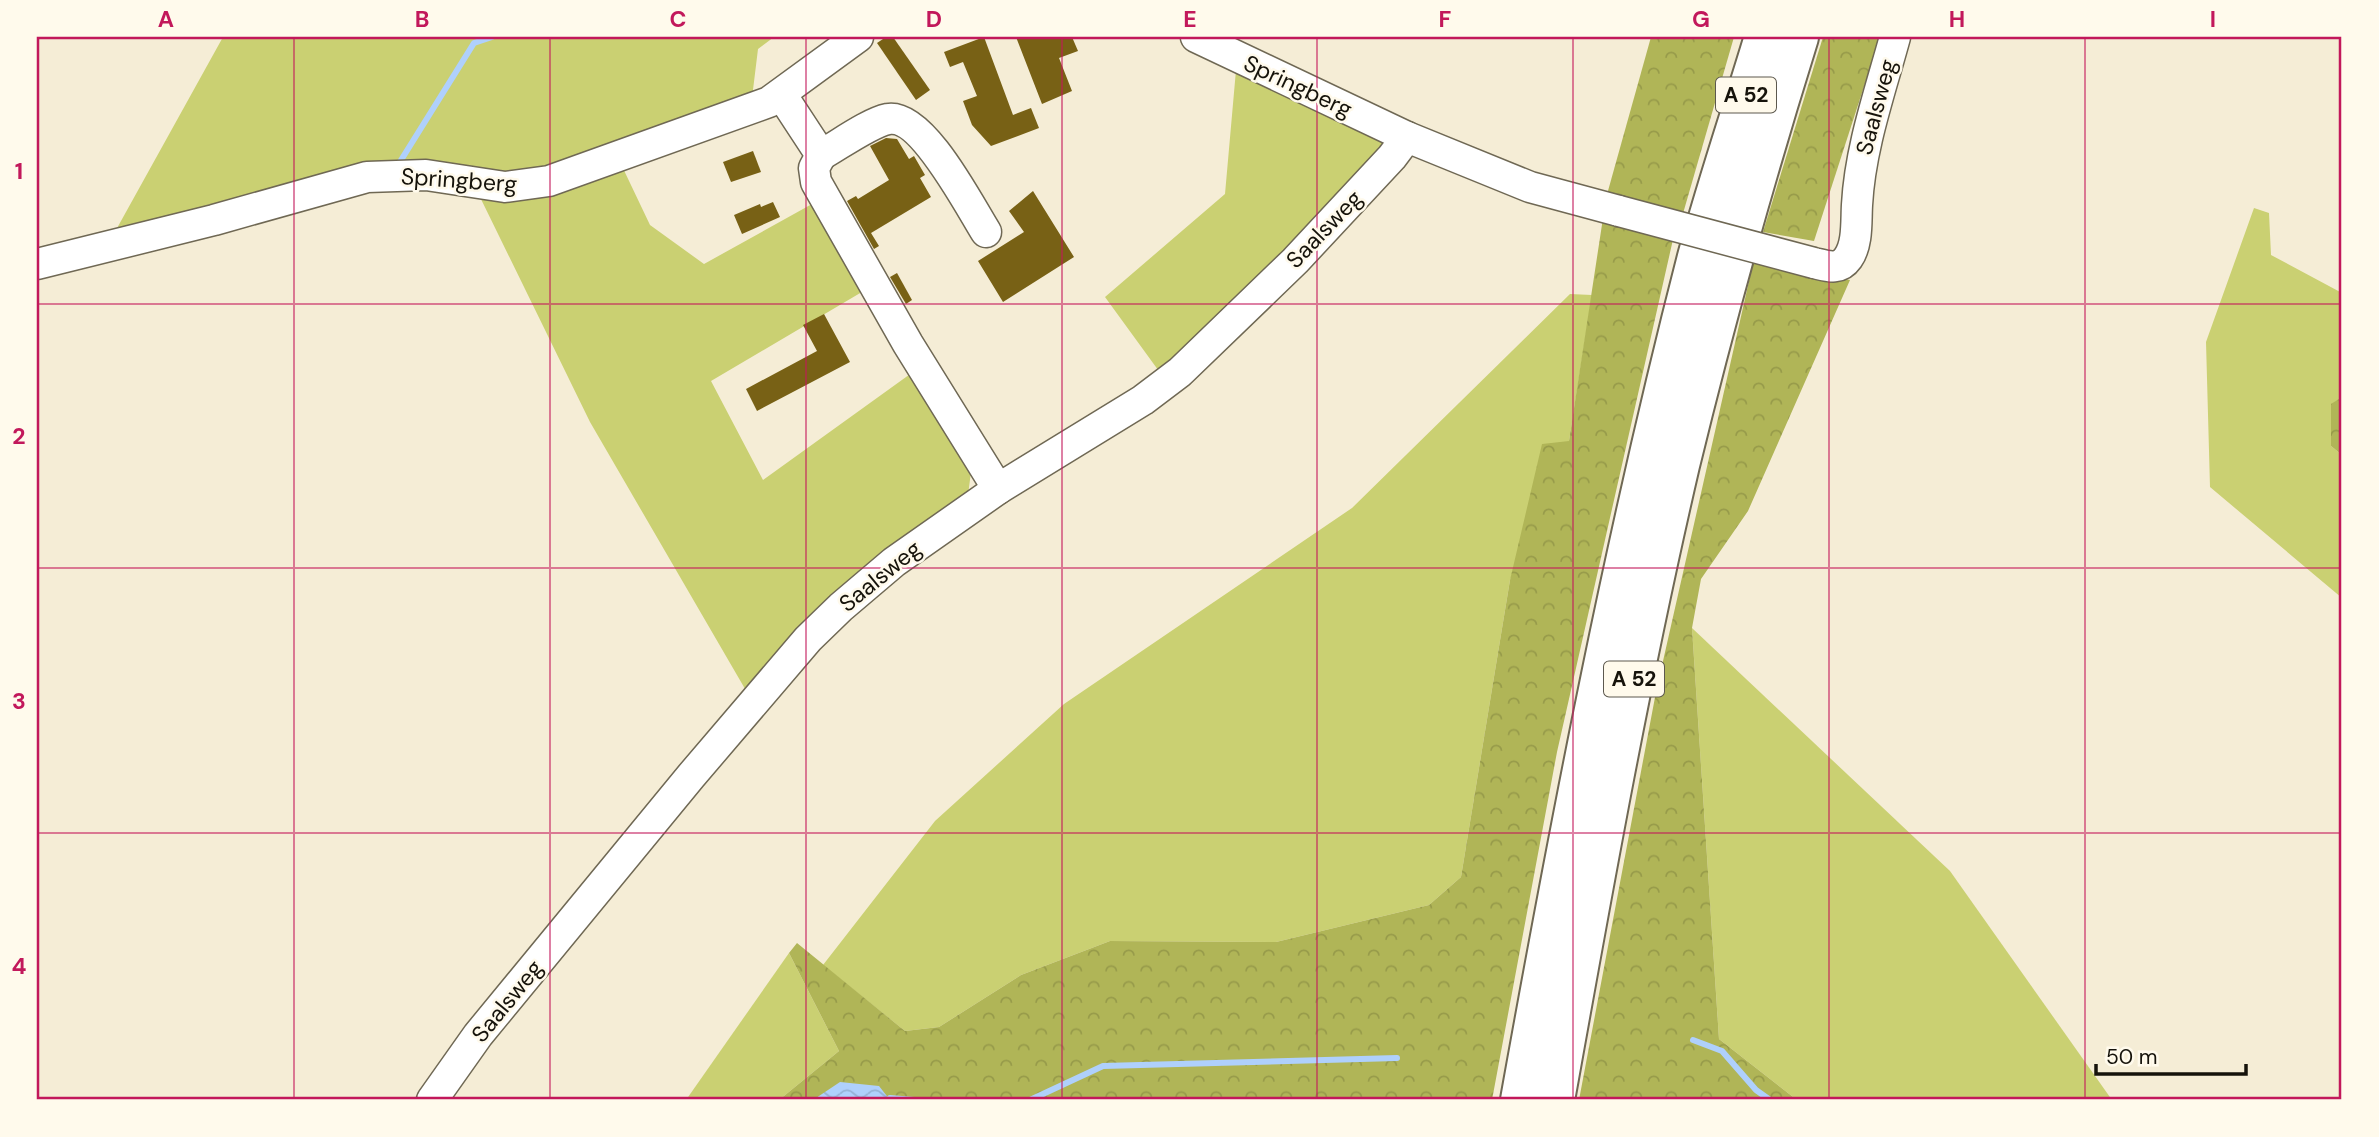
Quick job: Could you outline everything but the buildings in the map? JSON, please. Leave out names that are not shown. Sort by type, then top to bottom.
[{"type":"highway","name":"A 52","points":[[1520,1100],[1562,865],[1647,457],[1698,254],[1764,37]]},
{"type":"highway","name":"A 52","points":[[1555,1100],[1630,700],[1680,466],[1732,262],[1799,37]]},
{"type":"street","name":"Springberg","points":[[37,264],[214,220],[367,177],[425,175],[505,187],[549,181],[751,109],[781,94],[858,37]]},
{"type":"street","name":"Springberg","points":[[1199,37],[1280,79],[1404,135]]},
{"type":"street","name":"Saalsweg","points":[[432,1100],[478,1035],[808,639],[894,562],[998,489],[1143,400],[1180,372],[1295,261],[1392,157],[1404,135],[1530,187],[1832,268],[1840,266],[1852,249],[1858,176],[1895,37]]},
{"type":"street","points":[[781,94],[821,155]]},
{"type":"street","points":[[986,232],[929,144],[908,123],[898,118],[885,119],[821,155],[814,168],[816,182],[908,344],[998,489]]},
{"type":"green space","points":[[223,37],[774,37],[758,49],[752,98],[546,173],[366,171],[313,177],[116,230]]},
{"type":"green space","points":[[1651,37],[1734,37],[1682,217],[1606,198]]},
{"type":"green space","points":[[1823,37],[1880,37],[1814,241],[1763,232]]},
{"type":"green space","points":[[1236,70],[1380,134],[1383,146],[1292,249],[1161,374],[1105,297],[1225,194]]},
{"type":"green space","points":[[620,162],[650,225],[704,264],[812,204],[867,289],[711,381],[763,480],[913,372],[971,472],[968,495],[830,596],[748,694],[590,422],[478,193]]},
{"type":"green space","points":[[2254,208],[2269,213],[2271,255],[2342,293],[2342,397],[2331,405],[2331,446],[2342,455],[2342,598],[2210,487],[2206,342]]},
{"type":"green space","points":[[1603,218],[1674,235],[1557,752],[1492,1100],[779,1100],[839,1051],[789,953],[797,943],[905,1031],[939,1027],[1021,975],[1110,941],[1276,942],[1429,905],[1461,877],[1510,580],[1542,444],[1569,441]]},
{"type":"green space","points":[[1754,259],[1850,280],[1748,511],[1701,579],[1692,628],[1719,1039],[1797,1100],[1579,1100],[1656,692]]},
{"type":"green space","points":[[1570,294],[1592,295],[1569,441],[1510,580],[1461,877],[1429,905],[1276,942],[1110,941],[1021,975],[939,1027],[905,1031],[823,965],[935,821],[1064,704],[1352,508]]},
{"type":"green space","points":[[2342,397],[2342,455],[2331,446],[2331,404]]},
{"type":"green space","points":[[1692,628],[1950,871],[2112,1100],[1797,1100],[1719,1039]]},
{"type":"green space","points":[[789,953],[839,1051],[779,1100],[686,1100]]},
{"type":"water","points":[[840,1082],[879,1086],[890,1100],[813,1100]]},
{"type":"waterway","points":[[398,165],[474,43],[492,37]]},
{"type":"waterway","points":[[1693,1040],[1722,1051],[1756,1090],[1770,1100]]},
{"type":"waterway","points":[[1030,1100],[1103,1066],[1397,1058]]},
{"type":"waterway","points":[[890,1098],[914,1100]]}]
